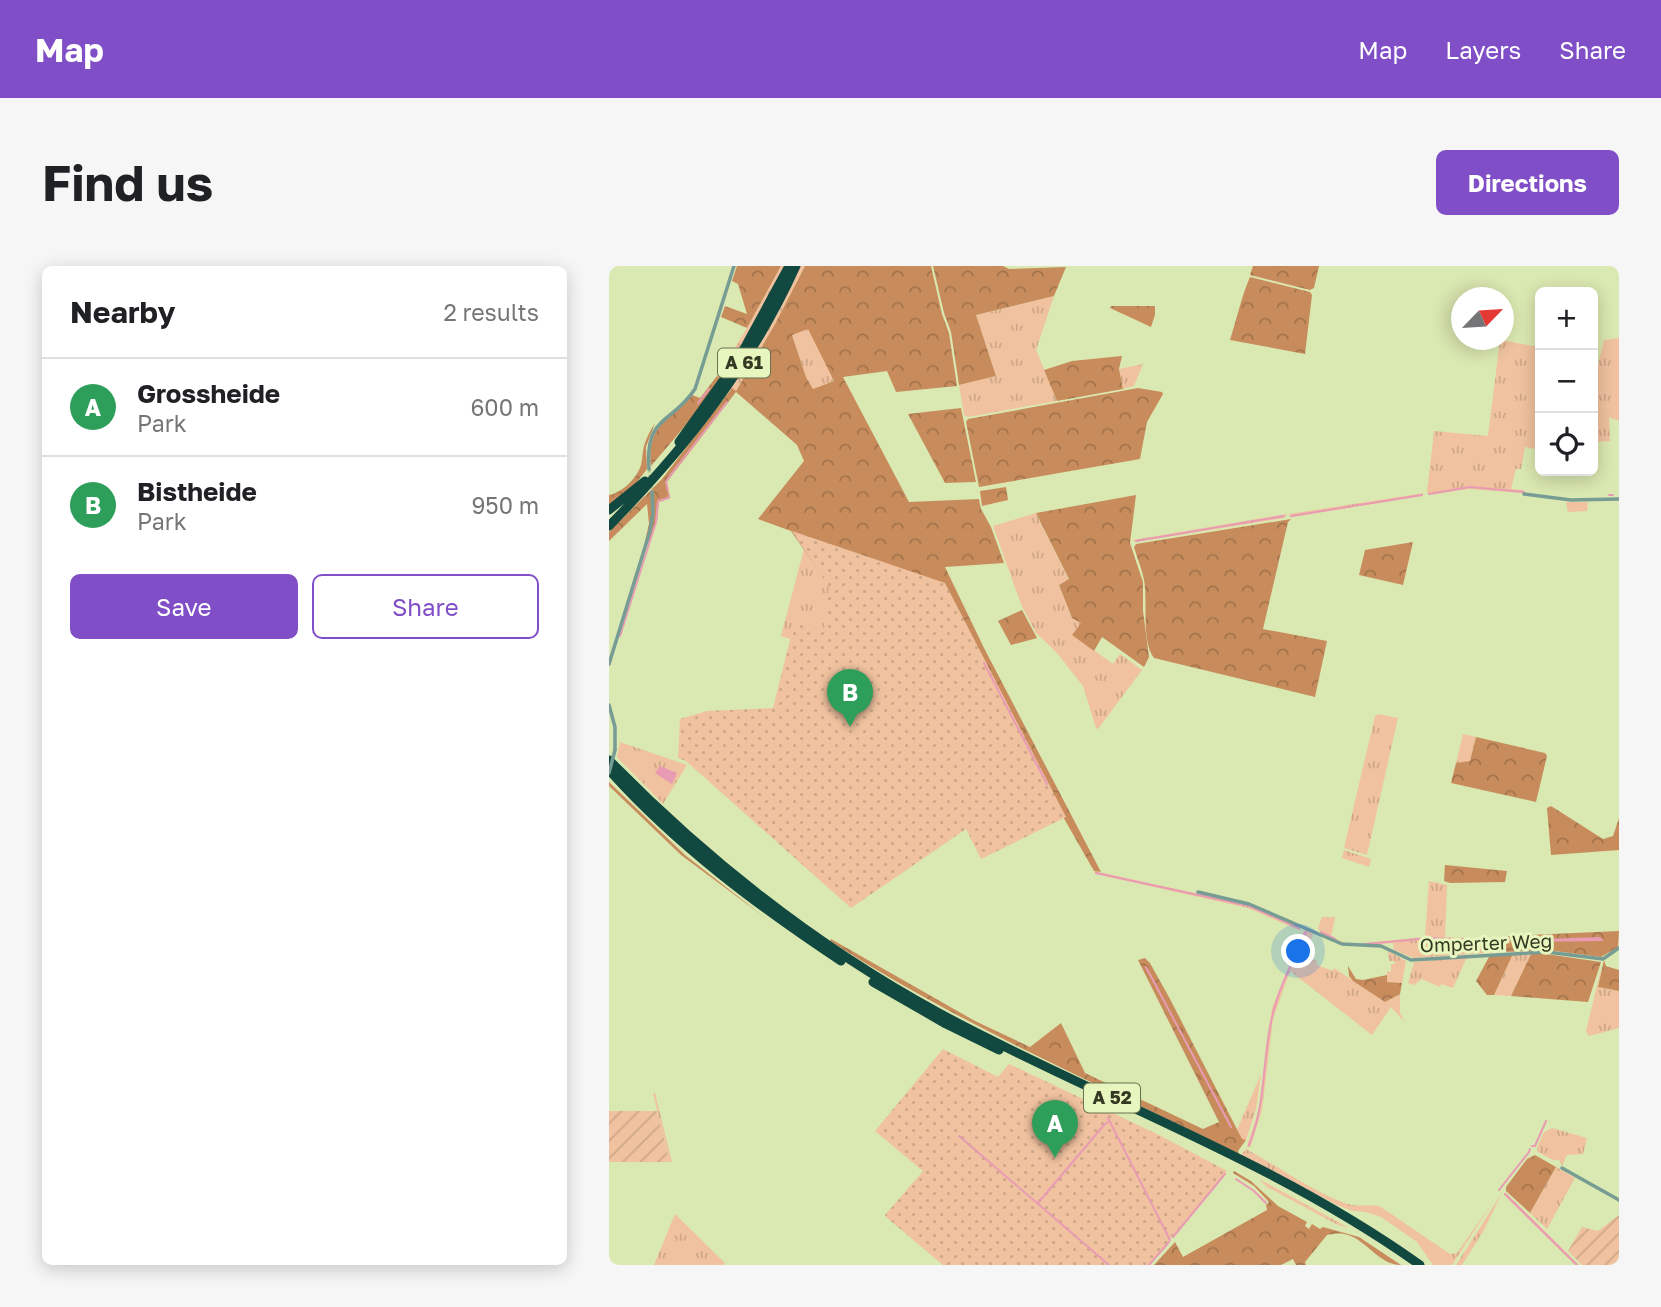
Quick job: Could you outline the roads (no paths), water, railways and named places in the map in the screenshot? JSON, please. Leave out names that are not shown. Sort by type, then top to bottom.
[{"type":"highway","name":"A 61","points":[[609,517],[645,481],[691,426],[738,360],[789,266]]},
{"type":"highway","name":"A 61","points":[[609,526],[662,471],[716,403],[757,341],[796,266]]},
{"type":"highway","points":[[609,510],[645,481]]},
{"type":"highway","points":[[612,752],[628,779]]},
{"type":"highway","name":"A 52","points":[[609,760],[693,841],[786,916],[888,984],[1019,1054],[1294,1187],[1420,1265]]},
{"type":"highway","name":"A 52","points":[[610,773],[715,869],[798,933],[872,981],[946,1024],[1291,1193],[1357,1230],[1409,1265]]},
{"type":"street","points":[[649,469],[647,450],[654,431],[695,389],[734,266]]},
{"type":"street","points":[[609,664],[650,531],[652,492]]},
{"type":"street","points":[[1524,494],[1571,500],[1619,499]]},
{"type":"street","points":[[609,705],[615,727],[610,773]]},
{"type":"street","name":"Omperter Weg","points":[[1198,892],[1249,904],[1350,946],[1381,946],[1411,960],[1547,952],[1603,959],[1619,948]]},
{"type":"street","points":[[1562,1168],[1619,1200]]},
{"type":"waterway","points":[[698,403],[709,389]]},
{"type":"waterway","points":[[668,491],[666,481],[727,402]]},
{"type":"waterway","points":[[1429,494],[1470,487],[1524,492]]},
{"type":"waterway","points":[[620,636],[656,522],[658,501],[668,498],[669,495]]},
{"type":"waterway","points":[[1291,516],[1422,495]]},
{"type":"waterway","points":[[1136,541],[1284,516]]},
{"type":"waterway","points":[[984,663],[1047,784]]},
{"type":"waterway","points":[[1096,873],[1249,906],[1299,928]]},
{"type":"waterway","points":[[1249,1145],[1261,1099],[1274,1010],[1306,931]]},
{"type":"waterway","points":[[1321,932],[1335,939]]},
{"type":"waterway","points":[[1365,944],[1430,938],[1503,942]]},
{"type":"waterway","points":[[1146,967],[1231,1127]]},
{"type":"waterway","points":[[1108,1118],[1170,1240]]},
{"type":"waterway","points":[[1532,1146],[1535,1146],[1546,1121]]},
{"type":"waterway","points":[[1038,1203],[1108,1122]]},
{"type":"waterway","points":[[959,1136],[1109,1265]]},
{"type":"waterway","points":[[1499,1190],[1530,1149]]},
{"type":"waterway","points":[[1173,1237],[1225,1174]]},
{"type":"waterway","points":[[1236,1179],[1266,1203]]},
{"type":"waterway","points":[[1505,1194],[1577,1265]]},
{"type":"waterway","points":[[1149,1265],[1169,1242]]},
{"type":"tunnel","points":[[649,469],[652,492]]},
{"type":"place","name":"Bistheide","points":[[850,727]]},
{"type":"place","name":"Grossheide","points":[[1055,1158]]}]
